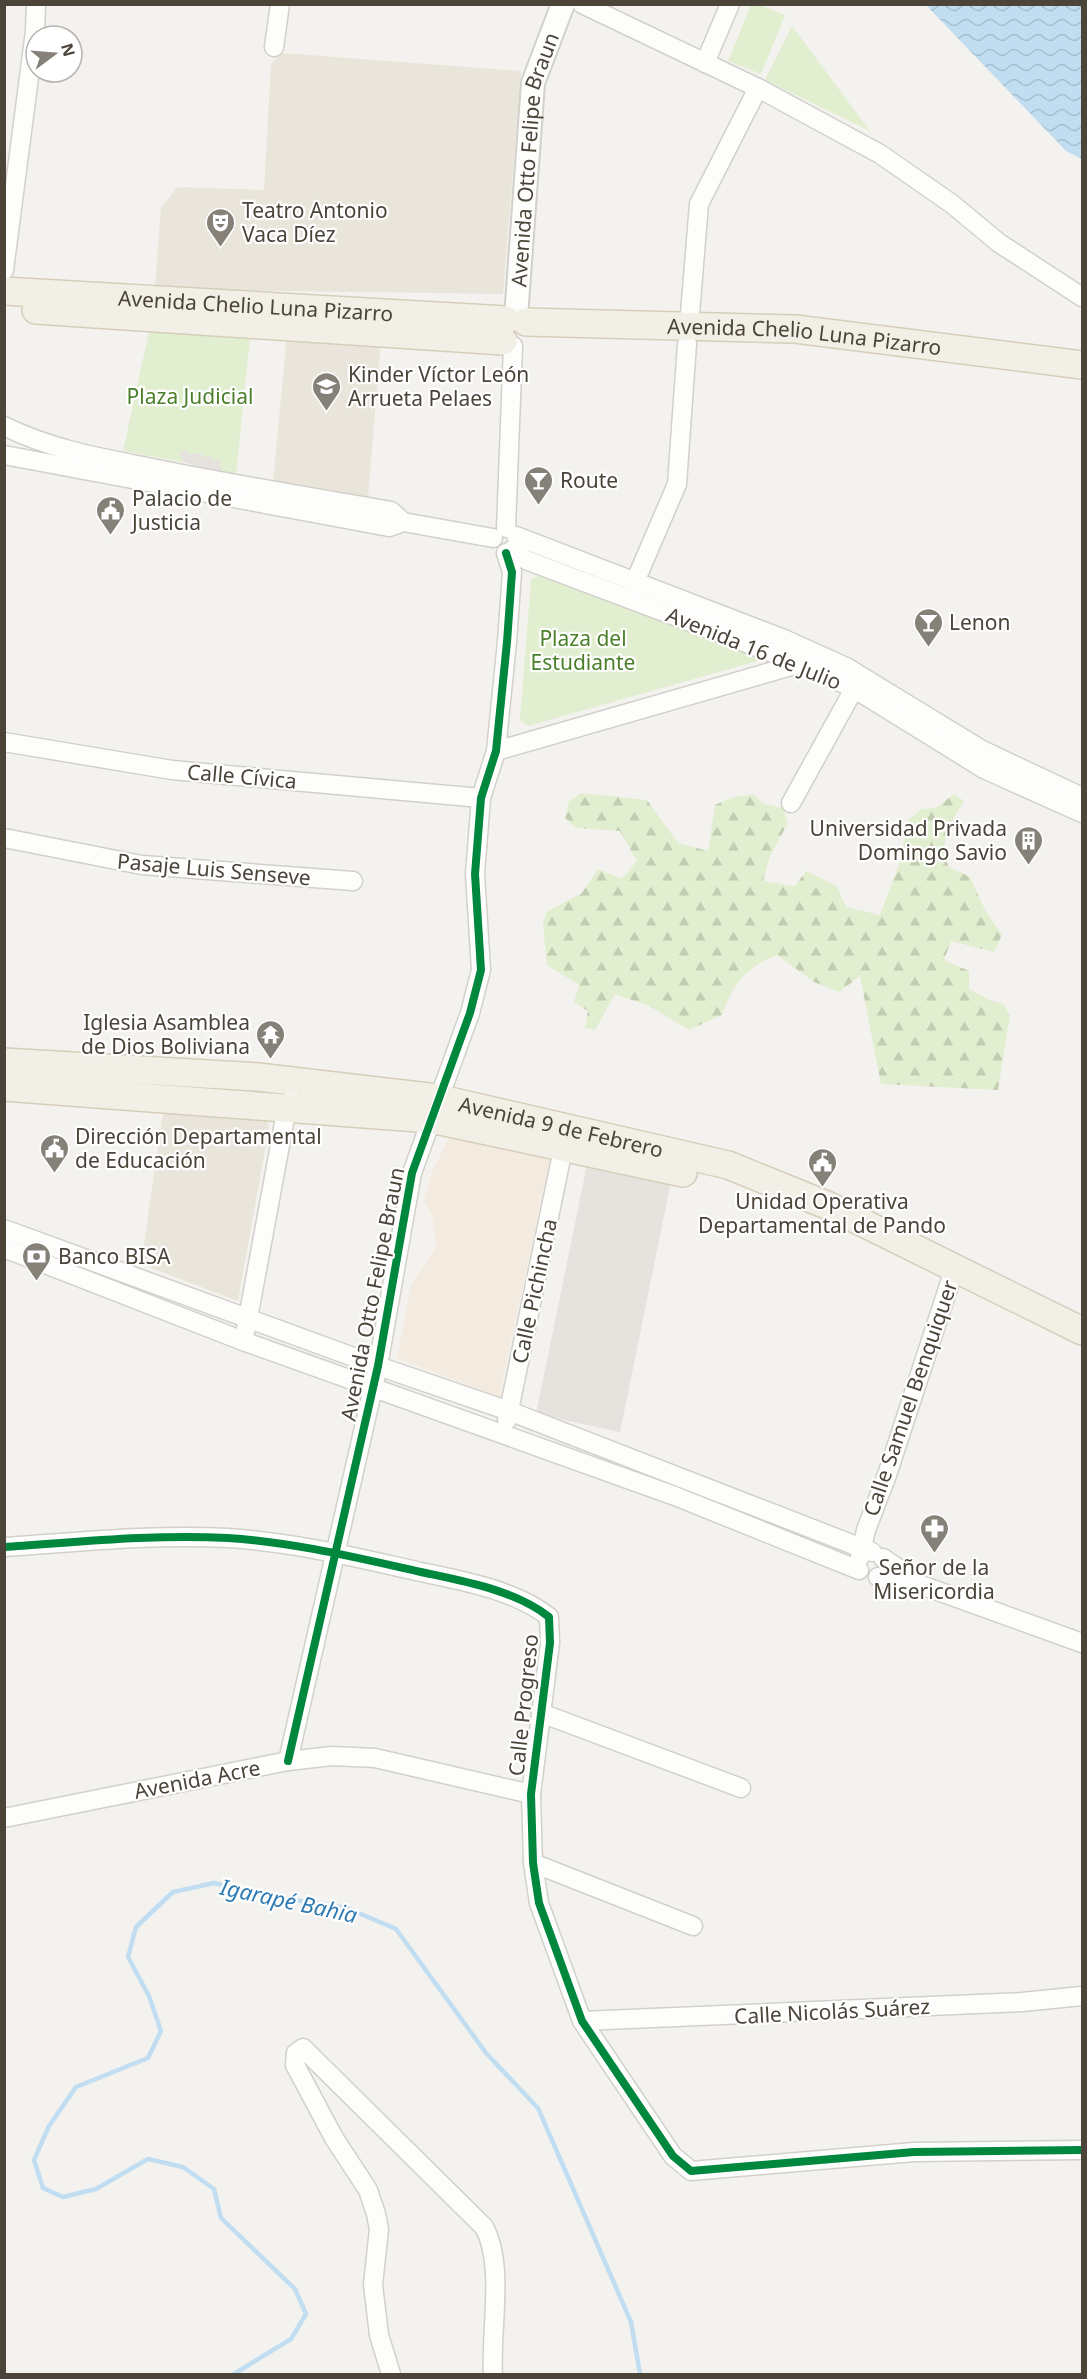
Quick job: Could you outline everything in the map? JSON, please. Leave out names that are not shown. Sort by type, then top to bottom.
[{"type":"main road","name":"Avenida Chelio Luna Pizarro","points":[[4,291],[515,331]]},
{"type":"main road","name":"Avenida Chelio Luna Pizarro","points":[[4,308],[515,331],[688,335],[782,344],[1083,384]]},
{"type":"main road","name":"Avenida Chelio Luna Pizarro","points":[[688,335],[795,329],[1083,365]]},
{"type":"main road","name":"Avenida 9 de Febrero","points":[[4,1062],[303,1081],[434,1109],[728,1165],[829,1206],[1083,1346]]},
{"type":"main road","name":"Avenida 9 de Febrero","points":[[4,1087],[286,1107],[434,1109],[563,1149],[723,1181],[953,1273],[1083,1330]]},
{"type":"street","points":[[4,270],[13,122],[35,31],[36,4]]},
{"type":"street","points":[[274,46],[280,4]]},
{"type":"street","name":"Avenida Otto Felipe Braun","points":[[288,1761],[378,1366],[412,1173],[470,1013],[481,970],[475,874],[481,798],[496,751],[512,572],[507,541],[515,331],[532,83],[563,4]]},
{"type":"street","points":[[582,4],[758,88],[880,154],[952,204],[999,243],[1083,297]]},
{"type":"street","points":[[705,63],[730,4]]},
{"type":"street","points":[[634,584],[677,484],[699,204],[758,88]]},
{"type":"street","name":"Avenida 16 de Julio","points":[[4,426],[45,444],[78,453],[264,490],[391,511],[403,522]]},
{"type":"street","name":"Avenida 16 de Julio","points":[[4,455],[389,527],[403,522],[507,541],[634,584],[809,658],[854,689],[984,769],[1083,813]]},
{"type":"street","name":"Avenida 16 de Julio","points":[[507,541],[526,560],[809,658],[846,667],[982,750],[1083,797]]},
{"type":"street","points":[[496,751],[809,658]]},
{"type":"street","points":[[791,803],[854,689]]},
{"type":"street","name":"Calle Cívica","points":[[4,742],[172,770],[481,798]]},
{"type":"street","name":"Pasaje Luis Senseve","points":[[4,838],[142,865],[353,881]]},
{"type":"street","points":[[243,1341],[286,1107],[303,1081]]},
{"type":"street","name":"Calle Pichincha","points":[[504,1433],[563,1149]]},
{"type":"street","points":[[4,1229],[378,1366],[509,1411],[844,1540],[924,1586]]},
{"type":"street","points":[[4,1248],[243,1341],[675,1496],[869,1553]]},
{"type":"street","name":"Calle Samuel Benquiquer","points":[[869,1553],[887,1475],[953,1273]]},
{"type":"street","name":"Calle Progreso","points":[[4,1547],[175,1537],[230,1538],[335,1553],[467,1582],[536,1607],[549,1617],[550,1643],[531,1794],[532,1863],[540,1903],[582,2021],[673,2156],[691,2170],[914,2152],[1083,2150]]},
{"type":"street","points":[[869,1553],[869,1578],[878,1577],[924,1586],[1083,1643]]},
{"type":"street","points":[[541,1713],[741,1788]]},
{"type":"street","name":"Avenida Acre","points":[[4,1818],[288,1761],[332,1756],[375,1758],[531,1794]]},
{"type":"street","points":[[532,1863],[693,1926]]},
{"type":"street","name":"Calle Nicolás Suárez","points":[[582,2021],[785,2013],[1083,1996]]},
{"type":"street","points":[[391,2374],[379,2336],[373,2285],[379,2229],[376,2214],[368,2190],[328,2128],[295,2065],[296,2053],[303,2048],[484,2227],[489,2236],[494,2263],[493,2374]]},
{"type":"shaded area","points":[[282,53],[521,71],[503,294],[155,289],[161,207],[178,187],[264,190],[271,64]]},
{"type":"shaded area","name":"Kinder Víctor León Arrueta Pelaes","points":[[287,335],[381,341],[368,497],[273,482]]},
{"type":"shaded area","points":[[188,450],[189,454],[203,454],[205,458],[212,456],[214,461],[219,460],[222,473],[183,462],[180,452]]},
{"type":"shaded area","points":[[163,1113],[265,1118],[269,1127],[238,1301],[141,1264]]},
{"type":"shaded area","points":[[451,1133],[551,1155],[499,1397],[397,1358],[411,1286],[436,1247],[432,1215],[424,1200],[433,1170]]},
{"type":"shaded area","points":[[588,1160],[672,1177],[620,1432],[536,1414]]},
{"type":"green space","points":[[751,5],[760,5],[785,15],[761,74],[728,61]]},
{"type":"green space","points":[[792,26],[870,131],[765,80]]},
{"type":"green space","name":"Plaza Judicial","points":[[149,332],[250,338],[236,476],[222,473],[214,461],[180,452],[183,462],[123,451]]},
{"type":"green space","name":"Plaza del Estudiante","points":[[542,573],[761,658],[761,660],[528,726],[520,720],[531,580]]},
{"type":"green space","points":[[581,793],[647,800],[678,843],[708,851],[715,805],[731,798],[753,794],[764,804],[783,808],[788,823],[770,856],[763,881],[795,886],[806,871],[837,886],[846,907],[880,915],[899,865],[908,820],[922,809],[936,808],[954,794],[964,801],[947,833],[944,849],[946,858],[949,867],[970,877],[985,910],[1002,935],[994,952],[951,941],[944,960],[969,971],[969,989],[992,1001],[1004,1004],[1010,1016],[998,1090],[881,1084],[860,976],[839,992],[814,982],[777,955],[756,966],[742,978],[731,993],[722,1015],[689,1030],[649,1006],[615,994],[595,1030],[585,1028],[588,1011],[574,1002],[579,985],[547,965],[543,925],[546,912],[582,893],[598,869],[622,879],[637,861],[620,831],[576,828],[565,818],[569,801]]},
{"type":"water","points":[[926,5],[1082,5],[1082,159],[1066,151]]},
{"type":"waterway","name":"Igarapé Bahia","points":[[234,2374],[291,2339],[306,2314],[295,2289],[221,2218],[214,2189],[183,2167],[148,2159],[96,2189],[63,2197],[43,2188],[34,2160],[49,2126],[76,2087],[148,2058],[161,2031],[149,1996],[128,1957],[136,1927],[173,1892],[214,1883],[267,1896],[347,1908],[396,1929],[486,2053],[538,2108],[631,2322],[640,2374]]},
{"type":"cycle path","points":[[288,1761],[378,1366],[412,1173],[470,1013],[481,970],[475,874],[481,798],[496,751],[507,642],[512,572],[506,553]]},
{"type":"cycle path","points":[[4,1547],[172,1537],[228,1538],[277,1543],[349,1556],[471,1583],[505,1593],[549,1617],[550,1643],[531,1794],[533,1863],[539,1903],[582,2021],[673,2156],[691,2171],[914,2152],[1082,2150]]},
{"type":"place","name":"Teatro Antonio Vaca Díez","points":[[221,248]]},
{"type":"place","name":"Kinder Víctor León Arrueta Pelaes","points":[[327,412]]},
{"type":"place","name":"Route","points":[[539,506]]},
{"type":"place","name":"Palacio de Justicia","points":[[111,536]]},
{"type":"place","name":"Lenon","points":[[928,648]]},
{"type":"place","name":"Universidad Privada Domingo Savio","points":[[1028,866]]},
{"type":"place","name":"Iglesia Asamblea de Dios Boliviana","points":[[271,1060]]},
{"type":"place","name":"Dirección Departamental de Educación","points":[[54,1174]]},
{"type":"place","name":"Unidad Operativa Departamental de Pando","points":[[822,1188]]},
{"type":"place","name":"Banco BISA","points":[[37,1282]]},
{"type":"place","name":"Señor de la Misericordia","points":[[934,1554]]}]
